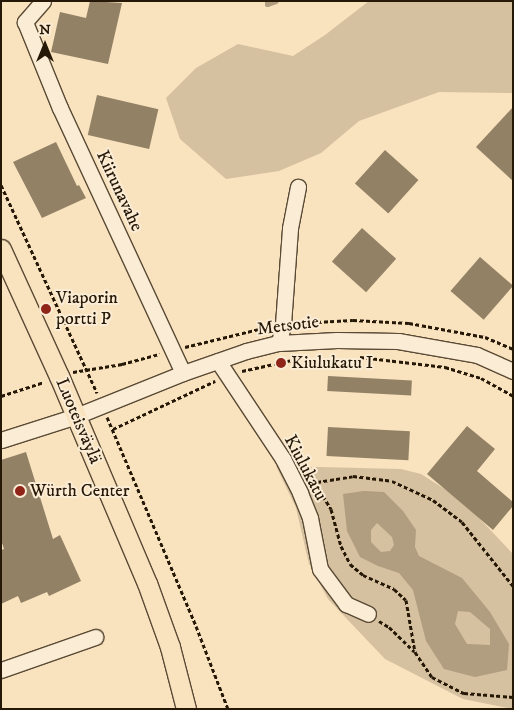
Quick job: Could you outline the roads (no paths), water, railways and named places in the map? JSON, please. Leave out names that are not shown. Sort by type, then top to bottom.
[{"type":"main road","name":"Luoteisväylä","points":[[1,250],[76,416],[147,584],[170,647],[186,709]]},
{"type":"street","name":"Kiirunavahe","points":[[44,1],[25,22],[60,108],[183,373]]},
{"type":"street","points":[[279,343],[283,324],[290,228],[298,187]]},
{"type":"street","name":"Metsotie","points":[[1,440],[76,416],[183,373],[279,343],[337,340],[398,341],[477,355],[513,371]]},
{"type":"street","name":"Kiulukatu","points":[[218,361],[283,459],[300,493],[310,518],[320,569],[346,604],[368,614]]},
{"type":"street","points":[[1,670],[95,637]]},
{"type":"waterway","points":[[267,1],[267,4],[276,1]]},
{"type":"place","name":"Viaporin portti P","points":[[46,309]]},
{"type":"place","name":"Kiulukatu I","points":[[281,363]]},
{"type":"place","name":"Würth Center","points":[[20,491]]}]
